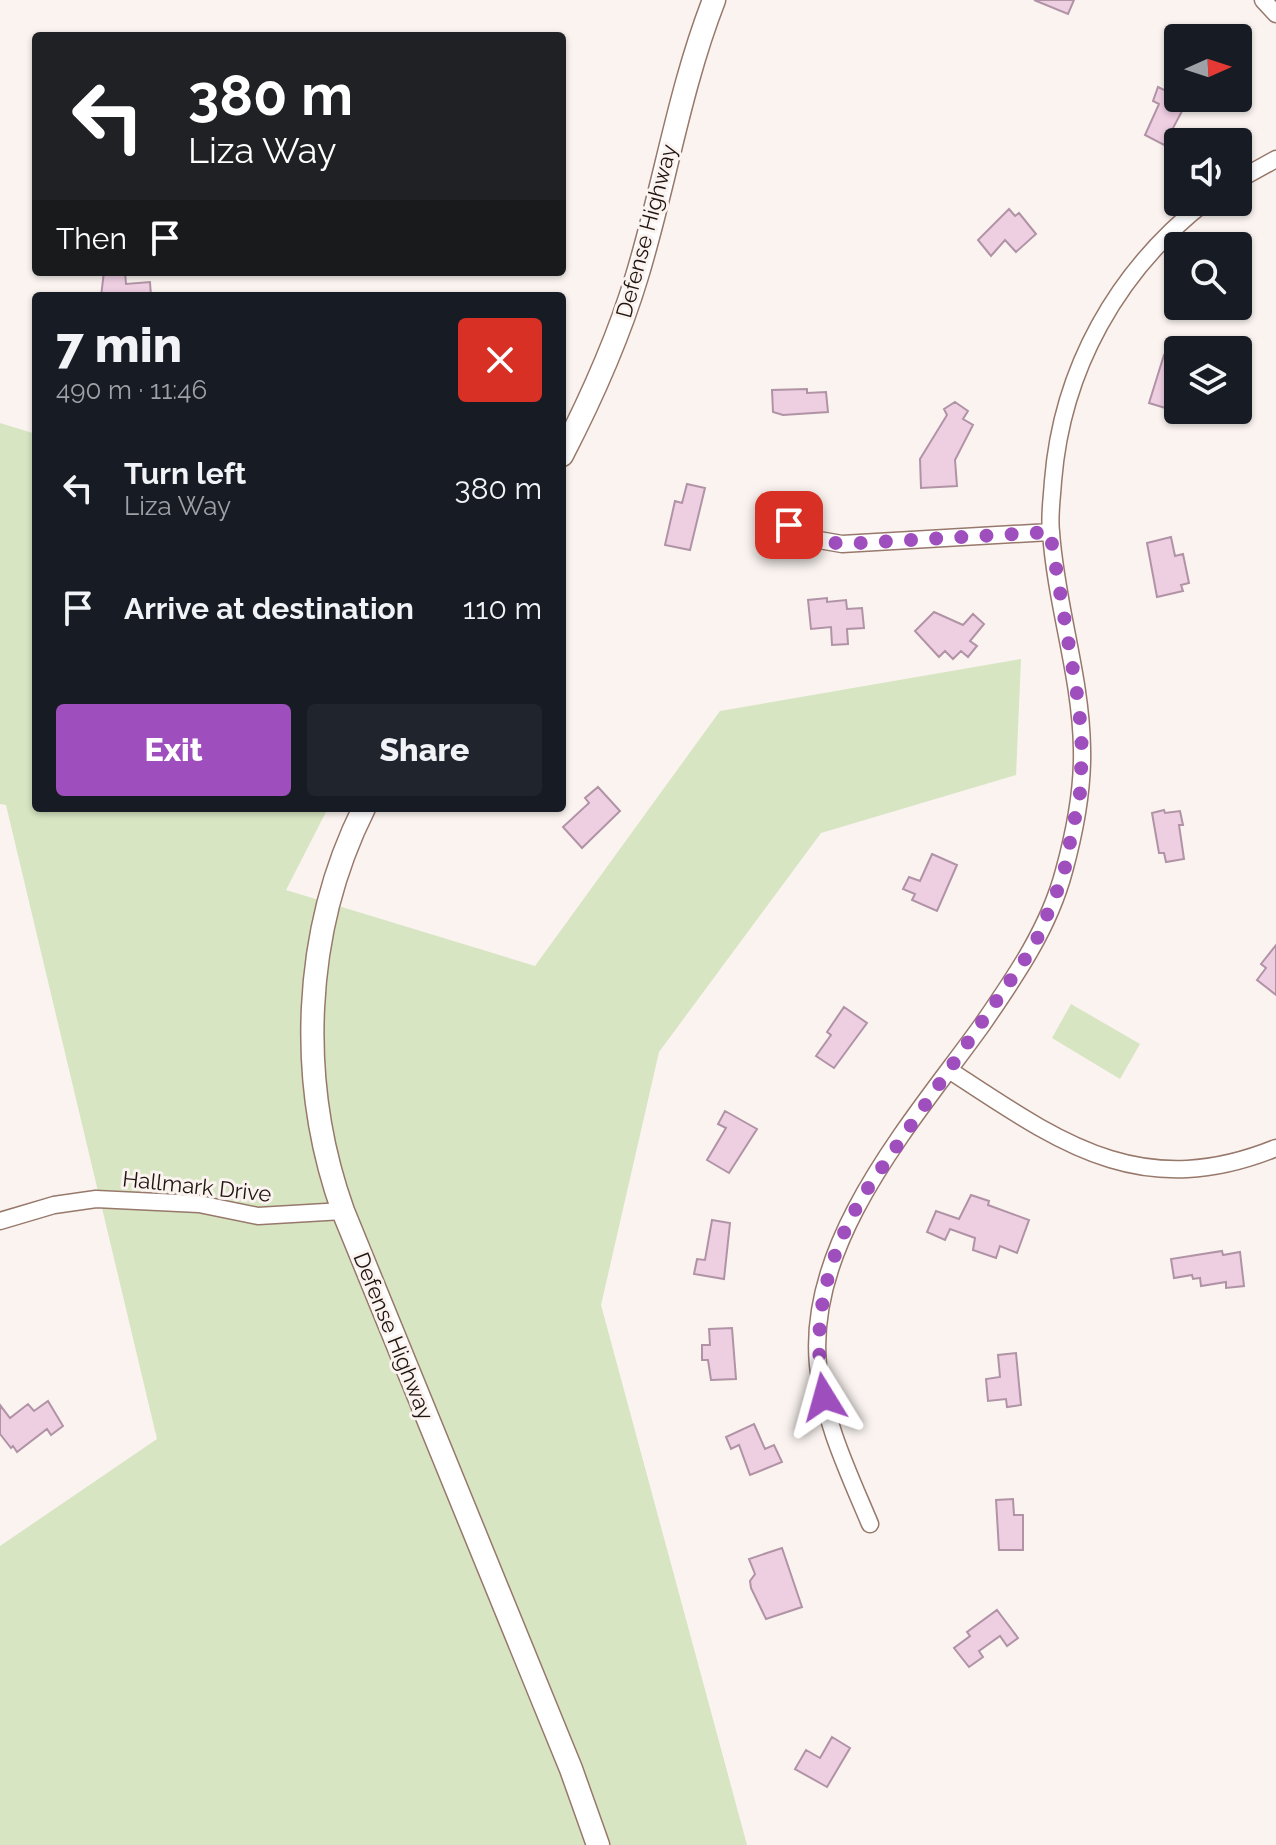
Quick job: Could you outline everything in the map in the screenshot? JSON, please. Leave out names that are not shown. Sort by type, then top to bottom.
[{"type":"main road","name":"Defense Highway","points":[[566,447],[607,361],[627,310],[680,100],[714,0]]},
{"type":"main road","name":"Defense Highway","points":[[362,812],[338,871],[327,909],[313,998],[316,1098],[327,1157],[343,1211],[571,1769],[598,1845]]},
{"type":"street","points":[[1263,0],[1276,14]]},
{"type":"street","points":[[1252,172],[1276,159]]},
{"type":"street","points":[[870,1524],[839,1449],[824,1397],[817,1335],[821,1297],[846,1223],[1034,946],[1063,877],[1080,793],[1082,750],[1079,706],[1050,532],[1055,459],[1076,372],[1097,325],[1157,243],[1189,216]]},
{"type":"street","points":[[789,525],[819,540],[842,544],[1050,532]]},
{"type":"street","points":[[949,1070],[1050,1135],[1105,1160],[1143,1167],[1202,1167],[1239,1160],[1276,1148]]},
{"type":"street","name":"Hallmark Drive","points":[[0,1221],[54,1205],[96,1199],[199,1204],[258,1216],[343,1211]]},
{"type":"green space","points":[[0,423],[32,433],[32,812],[326,812],[286,890],[535,966],[720,711],[1021,659],[1016,775],[821,833],[659,1052],[601,1305],[747,1845],[0,1845],[0,1546],[157,1439],[6,805],[0,804]]},
{"type":"green space","points":[[1071,1004],[1140,1044],[1120,1079],[1052,1038]]},
{"type":"building","points":[[1034,0],[1074,0],[1068,14]]},
{"type":"building","points":[[1158,87],[1164,90],[1164,112],[1182,112],[1173,128],[1164,128],[1164,145],[1145,135],[1159,104],[1153,101]]},
{"type":"building","points":[[1009,209],[1015,216],[1019,213],[1036,234],[1016,252],[1005,240],[991,256],[978,240]]},
{"type":"building","points":[[104,276],[125,276],[126,284],[150,282],[151,292],[102,292]]},
{"type":"building","points":[[1164,355],[1164,408],[1149,403]]},
{"type":"building","points":[[807,389],[807,393],[826,392],[828,412],[783,415],[773,412],[772,390]]},
{"type":"building","points":[[955,402],[968,411],[963,419],[973,425],[955,460],[957,486],[921,488],[920,459],[947,415],[944,409]]},
{"type":"building","points":[[687,484],[705,488],[690,550],[665,545],[675,501],[682,503]]},
{"type":"building","points":[[1171,537],[1175,556],[1183,554],[1189,583],[1181,585],[1183,591],[1157,597],[1147,543]]},
{"type":"building","points":[[827,598],[827,602],[846,600],[847,609],[862,608],[864,628],[847,629],[848,644],[832,645],[831,627],[811,629],[808,600]]},
{"type":"building","points":[[934,612],[963,625],[973,614],[984,624],[970,641],[977,646],[968,657],[961,651],[953,659],[945,651],[939,657],[915,631]]},
{"type":"building","points":[[598,787],[620,811],[582,848],[563,827],[589,803],[585,798]]},
{"type":"building","points":[[1164,810],[1165,813],[1180,811],[1184,859],[1166,862],[1164,853],[1159,853],[1152,813]]},
{"type":"building","points":[[932,854],[957,865],[937,911],[912,900],[915,894],[903,889],[909,877],[920,881]]},
{"type":"building","points":[[1276,945],[1276,995],[1257,980],[1266,968],[1261,964]]},
{"type":"building","points":[[844,1007],[867,1023],[834,1068],[816,1056],[831,1035],[827,1032]]},
{"type":"building","points":[[725,1111],[757,1129],[729,1173],[707,1160],[726,1128],[718,1124]]},
{"type":"building","points":[[971,1195],[989,1201],[988,1205],[1029,1220],[1017,1253],[1000,1246],[996,1258],[973,1250],[975,1238],[950,1229],[945,1240],[927,1232],[936,1211],[959,1219]]},
{"type":"building","points":[[712,1220],[730,1223],[724,1279],[694,1274],[697,1259],[705,1260]]},
{"type":"building","points":[[1222,1251],[1223,1255],[1240,1252],[1244,1286],[1226,1288],[1226,1282],[1201,1286],[1200,1278],[1193,1279],[1192,1275],[1174,1278],[1171,1259]]},
{"type":"building","points":[[732,1328],[736,1379],[711,1380],[708,1360],[702,1360],[702,1345],[710,1345],[709,1329]]},
{"type":"building","points":[[1016,1353],[1021,1405],[1007,1407],[1006,1399],[988,1401],[986,1379],[1000,1377],[998,1355]]},
{"type":"building","points":[[48,1401],[63,1426],[51,1435],[47,1429],[17,1452],[13,1446],[11,1448],[0,1434],[0,1405],[10,1418],[28,1404],[34,1411]]},
{"type":"building","points":[[754,1424],[765,1449],[774,1445],[782,1462],[750,1475],[739,1445],[731,1449],[726,1437]]},
{"type":"building","points":[[1013,1499],[1014,1515],[1023,1515],[1023,1550],[999,1550],[996,1500]]},
{"type":"building","points":[[782,1548],[802,1607],[766,1619],[751,1588],[750,1581],[755,1574],[749,1559]]},
{"type":"building","points":[[997,1610],[1018,1638],[1007,1646],[1000,1636],[979,1651],[983,1657],[969,1667],[954,1648],[970,1636],[967,1632]]},
{"type":"building","points":[[832,1737],[850,1748],[827,1787],[795,1769],[806,1750],[820,1758]]},
{"type":"route","points":[[789,525],[819,540],[842,544],[1050,532],[1079,706],[1082,750],[1073,838],[1063,877],[1034,946],[868,1188],[846,1223],[831,1260],[821,1297],[817,1335],[824,1397]]}]
